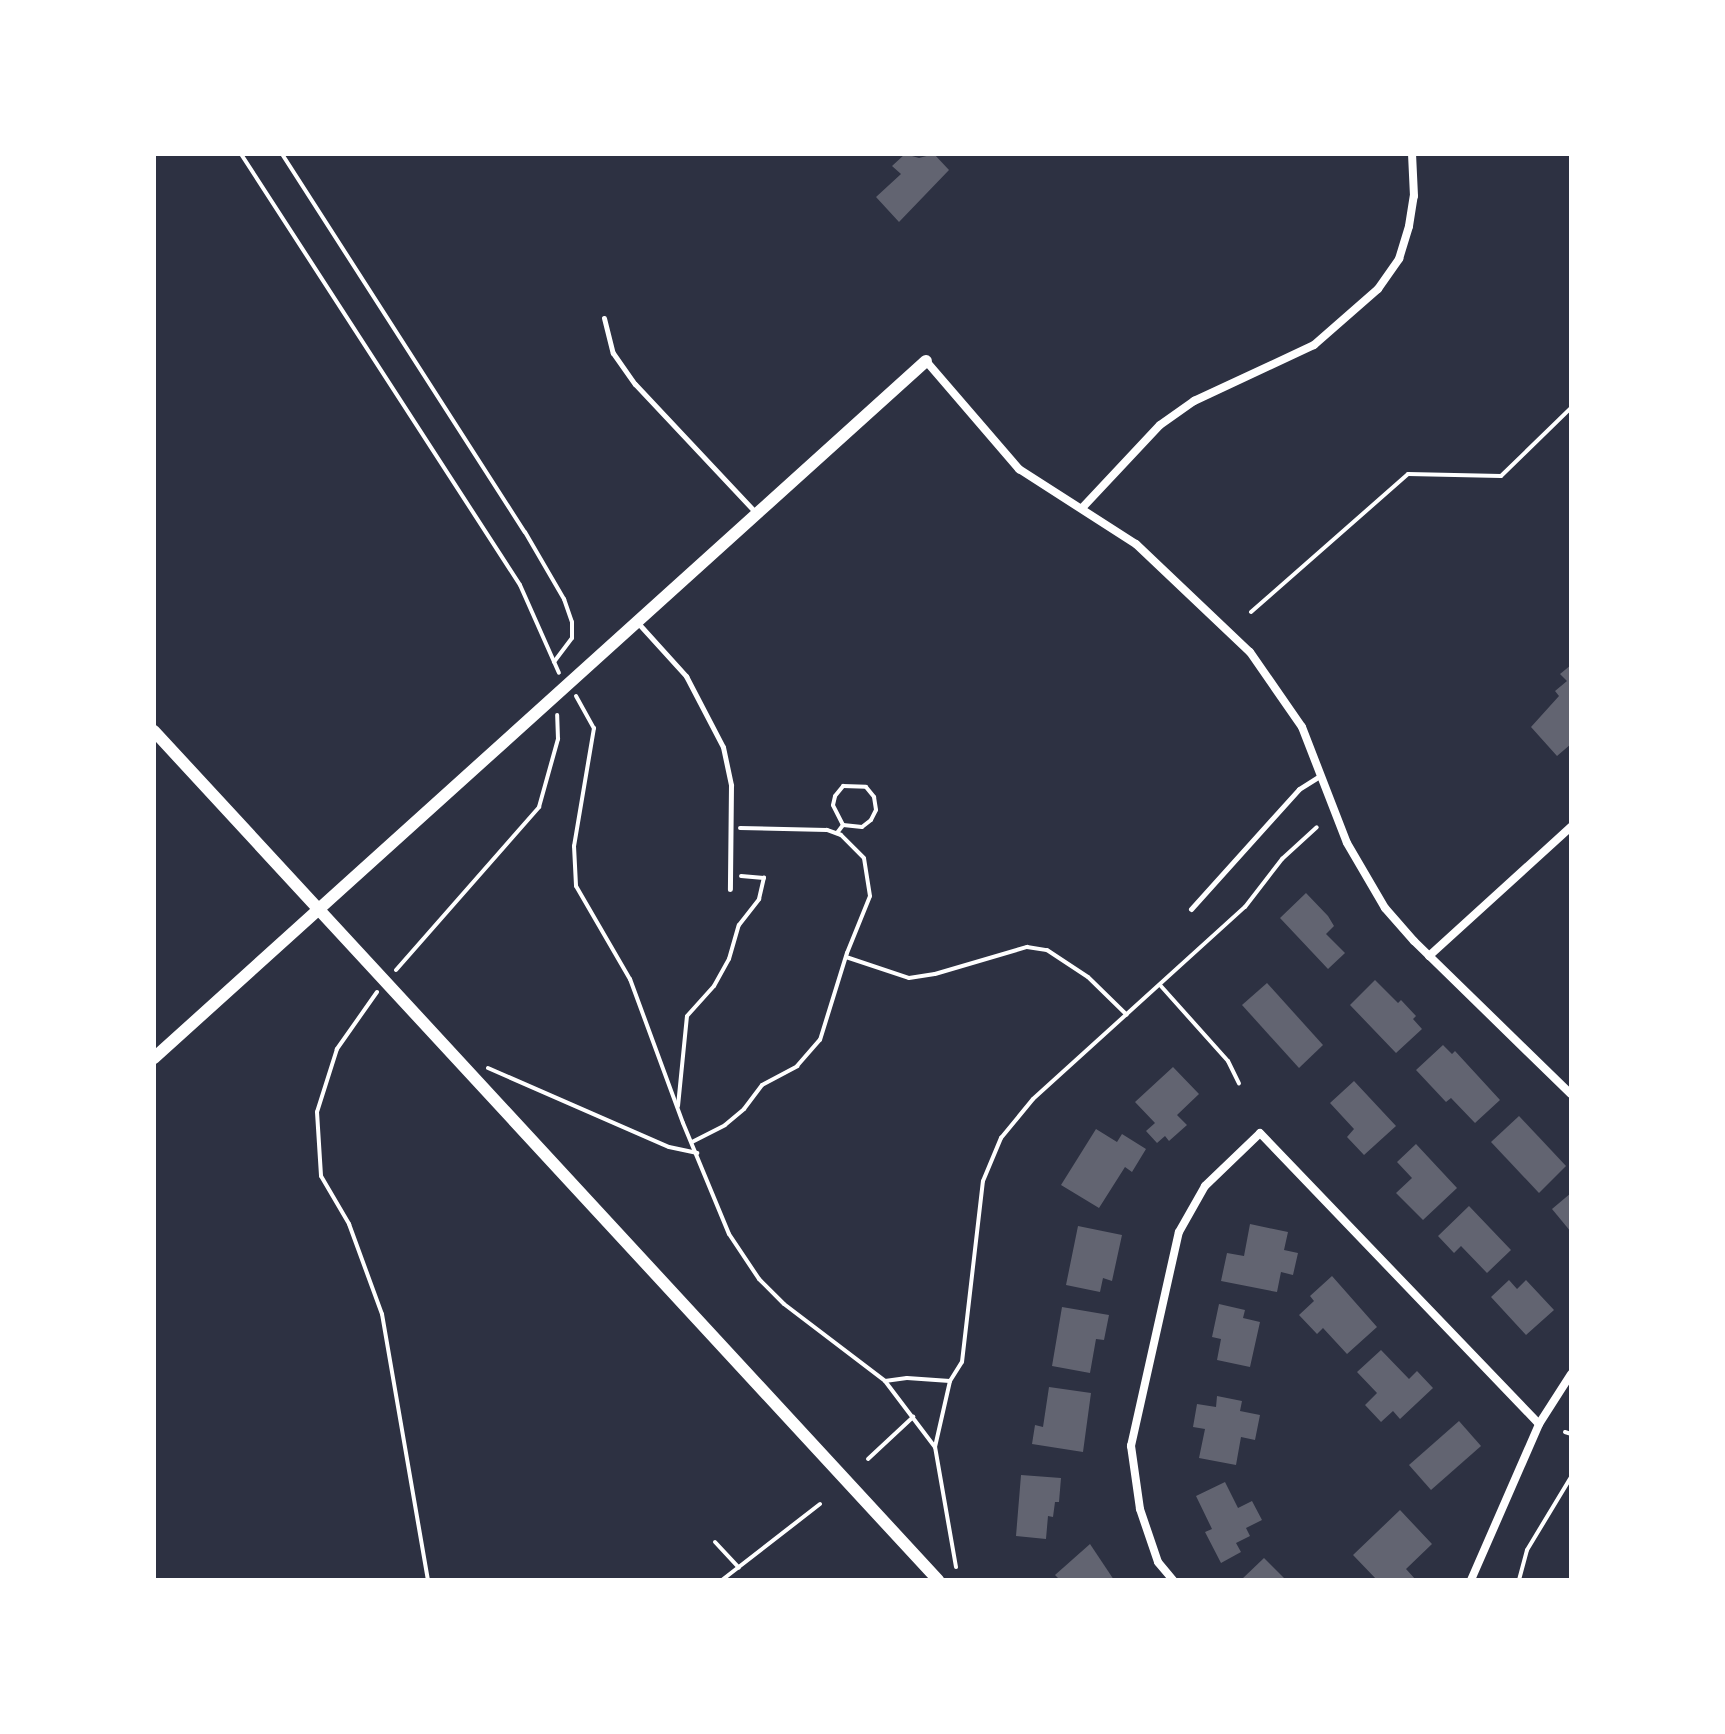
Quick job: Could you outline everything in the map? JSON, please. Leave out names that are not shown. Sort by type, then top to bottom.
[{"type":"street","points":[[1083,507],[1160,425],[1194,401],[1314,345],[1378,289],[1399,259],[1409,226],[1414,196],[1412,154]]},
{"type":"street","points":[[154,1058],[926,361],[1019,469],[1049,491],[1083,507],[1136,544],[1250,652],[1291,707],[1322,775],[1347,843],[1370,888],[1398,925],[1571,1094]]},
{"type":"street","points":[[154,731],[938,1580]]},
{"type":"street","points":[[1429,956],[1571,827]]},
{"type":"street","points":[[1173,1580],[1158,1562],[1140,1509],[1131,1446],[1179,1232],[1205,1186],[1260,1133],[1539,1424]]},
{"type":"street","points":[[1471,1580],[1539,1424],[1571,1374]]},
{"type":"lane","points":[[604,318],[613,353],[635,384],[756,514]]},
{"type":"lane","points":[[637,622],[686,676],[715,726],[731,785],[730,889]]},
{"type":"lane","points":[[1191,909],[1299,789],[1322,775]]},
{"type":"path","points":[[241,154],[520,585],[557,670]]},
{"type":"path","points":[[282,154],[525,532],[564,599],[572,622],[572,638],[554,662]]},
{"type":"path","points":[[1251,612],[1408,474],[1501,476],[1571,408]]},
{"type":"path","points":[[428,1580],[382,1314],[349,1224],[321,1176],[317,1112],[337,1049],[387,980],[539,807],[558,739],[555,697]]},
{"type":"path","points":[[578,699],[594,728],[574,846],[576,886],[630,979],[729,1234],[759,1279],[784,1304],[885,1381],[935,1447]]},
{"type":"path","points":[[843,786],[866,787],[874,797],[876,810],[871,820],[862,827],[843,825],[833,805],[835,796],[843,786]]},
{"type":"path","points":[[837,833],[843,825]]},
{"type":"path","points":[[956,1567],[935,1447],[950,1381],[962,1362],[970,1314],[983,1181],[1001,1138],[1033,1099],[1245,907],[1282,859],[1317,827]]},
{"type":"path","points":[[692,1142],[725,1125],[744,1109],[762,1085],[797,1066],[820,1040],[846,957],[867,908],[870,877],[858,850],[837,833],[827,830],[730,828]]},
{"type":"path","points":[[678,1109],[687,1016],[714,986],[729,959],[739,925],[759,899],[764,878],[730,875]]},
{"type":"path","points":[[846,957],[909,978],[935,974],[1027,947],[1047,950],[1088,977],[1127,1015]]},
{"type":"path","points":[[1160,985],[1228,1061],[1239,1084]]},
{"type":"path","points":[[477,1064],[669,1147],[697,1153]]},
{"type":"path","points":[[885,1381],[950,1381]]},
{"type":"path","points":[[868,1459],[913,1417]]},
{"type":"path","points":[[1565,1432],[1571,1434]]},
{"type":"path","points":[[1519,1580],[1527,1550],[1571,1477]]},
{"type":"path","points":[[722,1580],[820,1504]]},
{"type":"path","points":[[715,1542],[739,1568]]},
{"type":"building","points":[[905,154],[919,158],[934,154],[949,170],[899,222],[876,197],[901,174],[892,166]]},
{"type":"building","points":[[1571,665],[1571,744],[1557,756],[1531,727],[1559,696],[1555,691],[1567,681],[1560,674]]},
{"type":"building","points":[[1306,893],[1328,916],[1334,926],[1326,934],[1345,953],[1328,969],[1280,918]]},
{"type":"building","points":[[1375,980],[1398,1003],[1401,1000],[1416,1016],[1413,1019],[1422,1029],[1396,1053],[1350,1005]]},
{"type":"building","points":[[1267,983],[1323,1045],[1299,1068],[1242,1005]]},
{"type":"building","points":[[1443,1045],[1452,1054],[1455,1051],[1500,1100],[1475,1123],[1451,1098],[1446,1102],[1416,1070]]},
{"type":"building","points":[[1173,1067],[1199,1094],[1177,1115],[1187,1125],[1169,1141],[1165,1136],[1157,1143],[1146,1131],[1155,1123],[1135,1102]]},
{"type":"building","points":[[1354,1081],[1396,1126],[1364,1155],[1347,1137],[1354,1129],[1330,1103]]},
{"type":"building","points":[[1519,1116],[1566,1166],[1539,1193],[1491,1142]]},
{"type":"building","points":[[1096,1129],[1117,1142],[1122,1134],[1146,1149],[1132,1172],[1125,1167],[1099,1208],[1061,1185]]},
{"type":"building","points":[[1416,1144],[1457,1188],[1423,1220],[1396,1193],[1412,1178],[1397,1162]]},
{"type":"building","points":[[1571,1193],[1571,1232],[1552,1209]]},
{"type":"building","points":[[1469,1206],[1511,1250],[1487,1273],[1461,1246],[1454,1253],[1438,1236]]},
{"type":"building","points":[[1250,1224],[1288,1232],[1284,1250],[1298,1253],[1293,1275],[1281,1272],[1277,1292],[1221,1281],[1227,1253],[1244,1256]]},
{"type":"building","points":[[1078,1226],[1122,1235],[1112,1281],[1103,1278],[1100,1292],[1066,1285]]},
{"type":"building","points":[[1332,1276],[1377,1327],[1347,1354],[1323,1328],[1317,1334],[1299,1315],[1314,1301],[1310,1296]]},
{"type":"building","points":[[1509,1280],[1517,1289],[1526,1280],[1554,1310],[1526,1335],[1491,1297]]},
{"type":"building","points":[[1219,1304],[1245,1310],[1243,1318],[1260,1322],[1250,1367],[1217,1360],[1221,1339],[1212,1337]]},
{"type":"building","points":[[1062,1307],[1109,1315],[1104,1340],[1096,1339],[1090,1373],[1052,1366]]},
{"type":"building","points":[[1381,1350],[1409,1379],[1417,1371],[1433,1388],[1400,1419],[1393,1411],[1381,1422],[1365,1405],[1377,1393],[1357,1372]]},
{"type":"building","points":[[1049,1387],[1091,1393],[1083,1452],[1032,1444],[1035,1425],[1043,1427]]},
{"type":"building","points":[[1217,1396],[1242,1401],[1240,1411],[1260,1415],[1255,1440],[1241,1437],[1236,1465],[1199,1458],[1205,1429],[1193,1427],[1197,1404],[1216,1407]]},
{"type":"building","points":[[1459,1421],[1481,1446],[1431,1490],[1409,1465]]},
{"type":"building","points":[[1021,1475],[1061,1478],[1059,1502],[1055,1502],[1053,1517],[1048,1516],[1046,1539],[1016,1536]]},
{"type":"building","points":[[1225,1482],[1238,1508],[1252,1501],[1262,1520],[1246,1528],[1250,1536],[1236,1543],[1241,1552],[1221,1563],[1205,1532],[1212,1529],[1196,1496]]},
{"type":"building","points":[[1400,1510],[1432,1544],[1406,1569],[1416,1580],[1377,1580],[1353,1555]]},
{"type":"building","points":[[1090,1544],[1114,1580],[1060,1580],[1055,1575]]},
{"type":"building","points":[[1264,1558],[1286,1580],[1241,1580]]}]
